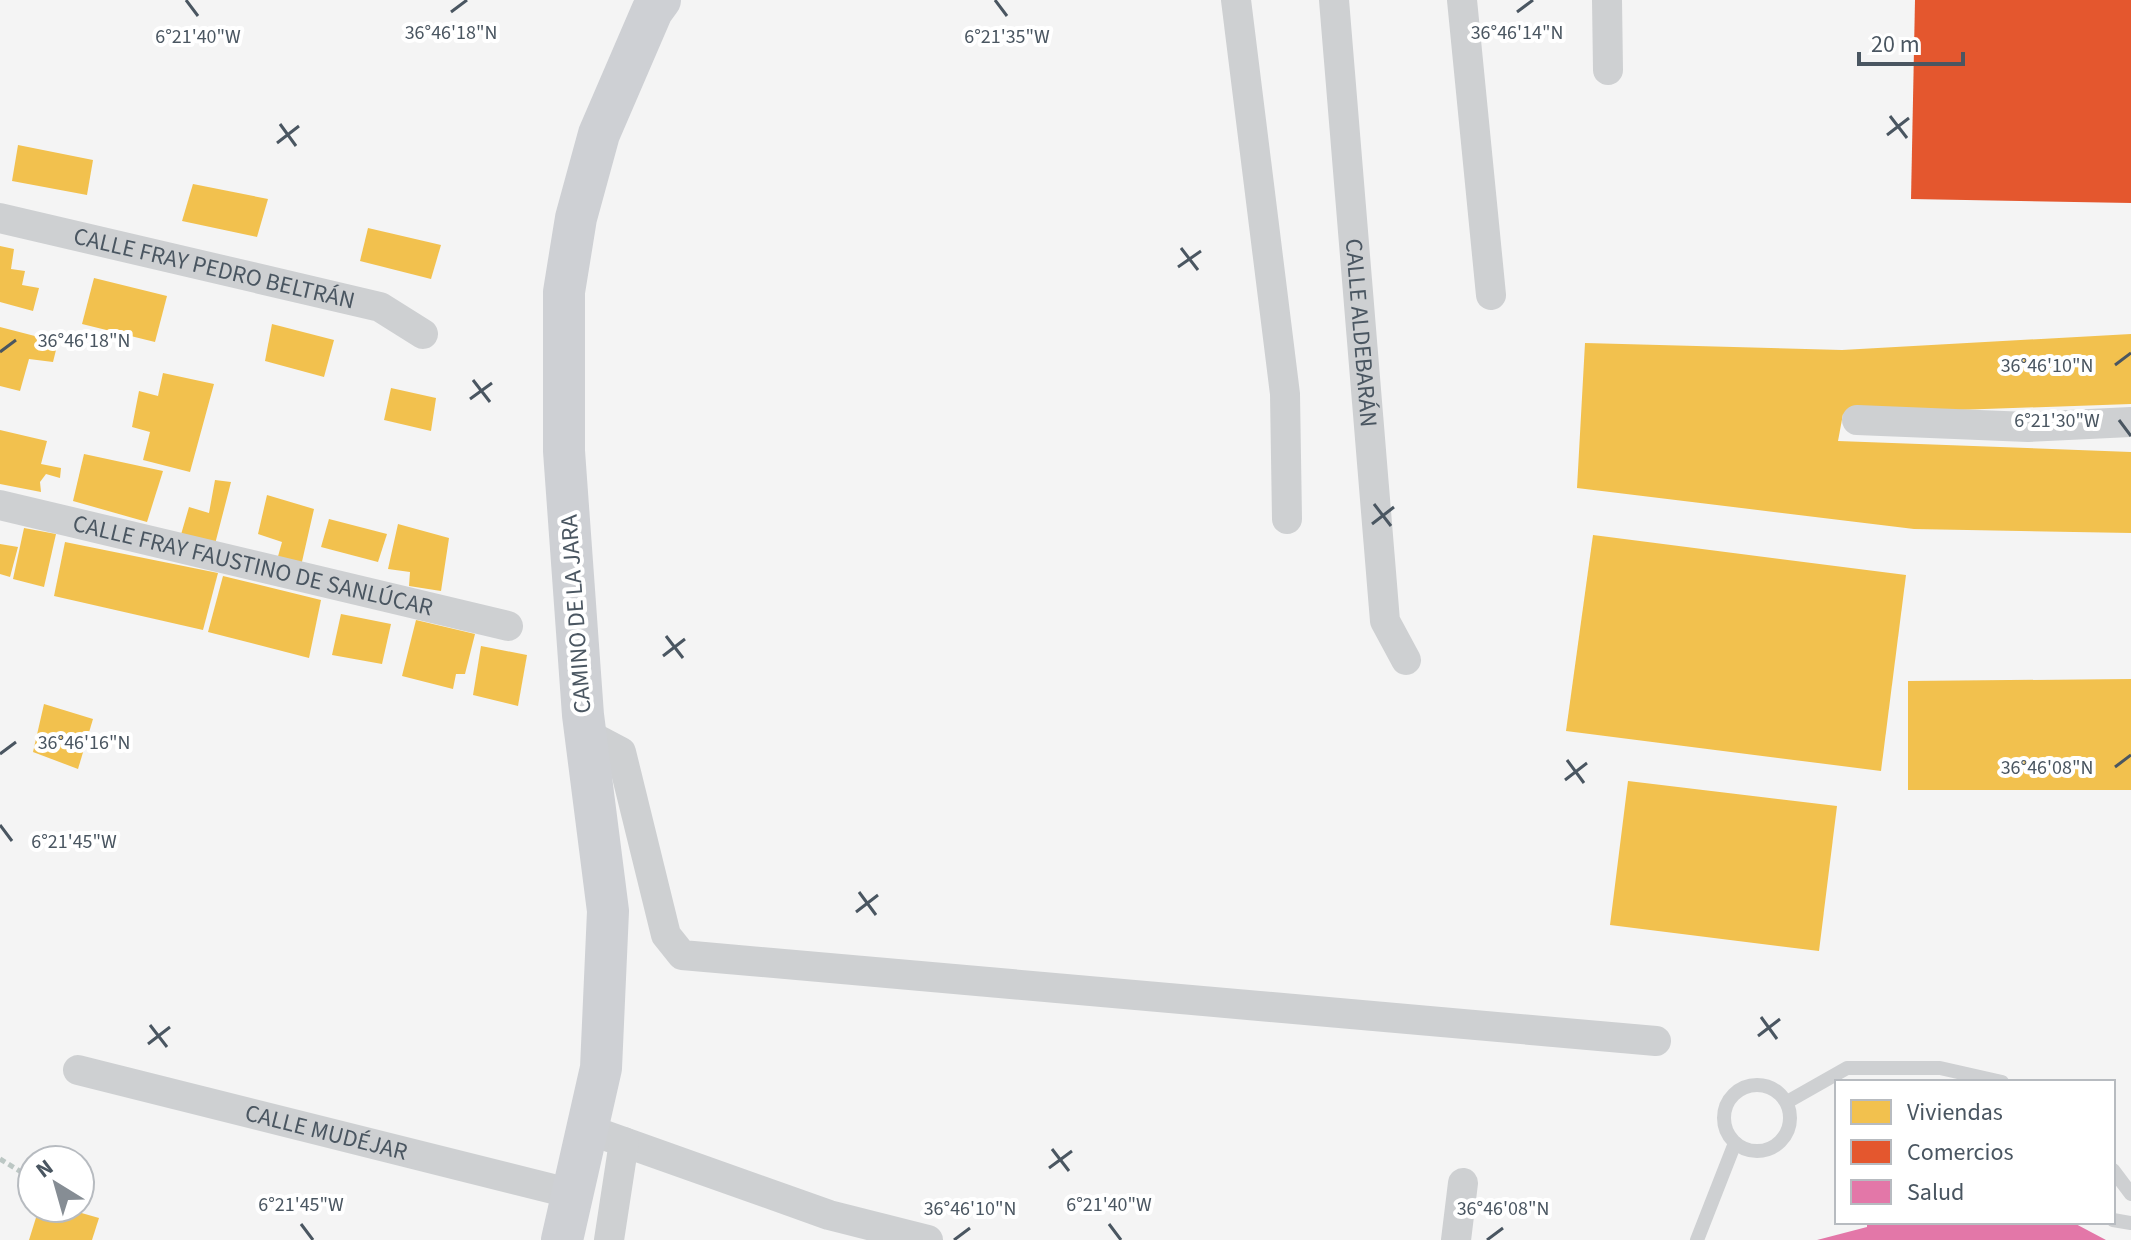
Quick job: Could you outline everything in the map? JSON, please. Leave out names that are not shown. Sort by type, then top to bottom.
[{"type":"street","name":"CAMINO DE LA JARA","points":[[562,1240],[573,1194],[606,1136],[601,1068],[608,911],[585,733],[564,451],[564,292],[576,218],[599,134],[652,11],[660,0]]},
{"type":"street","points":[[1236,0],[1285,394],[1287,519]]},
{"type":"street","name":"CALLE ALDEBARÁN","points":[[1334,0],[1385,621],[1406,660]]},
{"type":"street","points":[[1462,0],[1491,295]]},
{"type":"street","points":[[1607,0],[1608,70]]},
{"type":"street","name":"CALLE FRAY PEDRO BELTRÁN","points":[[0,218],[380,307],[423,334]]},
{"type":"street","points":[[1857,420],[2028,427],[2131,422]]},
{"type":"street","name":"CALLE FRAY FAUSTINO DE SANLÚCAR","points":[[0,505],[508,626]]},
{"type":"street","points":[[585,733],[621,752],[666,935],[682,955],[1656,1041]]},
{"type":"street","name":"CALLE MUDÉJAR","points":[[78,1070],[573,1194]]},
{"type":"street","points":[[609,1240],[606,1136],[829,1215],[928,1240]]},
{"type":"street","points":[[1456,1240],[1463,1183]]},
{"type":"lane","points":[[1787,1102],[1847,1068],[1918,1075],[1940,1068],[1993,1080]]},
{"type":"lane","points":[[1754,1084],[1767,1085],[1779,1092],[1787,1102],[1790,1115],[1789,1128],[1783,1139],[1760,1151],[1747,1150],[1735,1143],[1723,1121],[1731,1096],[1741,1088],[1754,1084]]},
{"type":"lane","points":[[1697,1240],[1735,1143]]},
{"type":"lane","points":[[2115,1173],[2131,1194]]},
{"type":"building: Viviendas","points":[[18,145],[93,160],[87,195],[12,181]]},
{"type":"building: Viviendas","points":[[193,184],[268,199],[257,237],[182,221]]},
{"type":"building: Viviendas","points":[[368,228],[441,245],[431,279],[360,261]]},
{"type":"building: Viviendas","points":[[0,246],[14,249],[11,269],[25,271],[22,285],[39,288],[33,311],[0,302]]},
{"type":"building: Viviendas","points":[[94,278],[167,296],[155,342],[82,324]]},
{"type":"building: Viviendas","points":[[272,324],[334,340],[324,377],[265,361]]},
{"type":"building: Viviendas","points":[[0,327],[58,342],[53,362],[29,359],[20,391],[0,386]]},
{"type":"building: Viviendas","points":[[2131,334],[2131,404],[1843,414],[1838,441],[2131,452],[2131,533],[1914,529],[1577,488],[1585,343],[1842,350]]},
{"type":"building: Viviendas","points":[[163,373],[214,384],[190,472],[143,460],[150,432],[132,427],[139,391],[158,396]]},
{"type":"building: Viviendas","points":[[391,388],[436,398],[431,431],[384,420]]},
{"type":"building: Viviendas","points":[[0,430],[47,441],[41,464],[61,468],[60,478],[46,474],[40,482],[41,492],[0,484]]},
{"type":"building: Viviendas","points":[[84,454],[163,471],[147,522],[73,501]]},
{"type":"building: Viviendas","points":[[215,480],[231,482],[214,548],[180,538],[189,507],[209,513]]},
{"type":"building: Viviendas","points":[[267,495],[314,509],[301,566],[277,560],[282,542],[258,534]]},
{"type":"building: Viviendas","points":[[329,519],[387,534],[378,562],[321,547]]},
{"type":"building: Viviendas","points":[[398,524],[449,538],[441,591],[409,586],[410,572],[388,569]]},
{"type":"building: Viviendas","points":[[24,528],[56,534],[44,587],[13,579]]},
{"type":"building: Viviendas","points":[[1593,535],[1906,575],[1881,771],[1566,731]]},
{"type":"building: Viviendas","points":[[65,542],[218,573],[203,630],[54,596]]},
{"type":"building: Viviendas","points":[[0,544],[18,547],[10,577],[0,574]]},
{"type":"building: Viviendas","points":[[223,576],[321,600],[309,658],[208,632]]},
{"type":"building: Viviendas","points":[[341,614],[391,624],[382,664],[332,655]]},
{"type":"building: Viviendas","points":[[416,620],[475,634],[465,674],[456,674],[453,689],[402,676]]},
{"type":"building: Viviendas","points":[[481,646],[527,655],[518,706],[473,695]]},
{"type":"building: Viviendas","points":[[2131,679],[2131,790],[1908,790],[1908,681]]},
{"type":"building: Viviendas","points":[[44,704],[93,719],[78,769],[33,752]]},
{"type":"building: Viviendas","points":[[1628,781],[1837,806],[1819,951],[1610,925]]},
{"type":"building: Viviendas","points":[[96,1217],[99,1218],[92,1240],[29,1240],[34,1224],[96,1224]]},
{"type":"building: Comercios","points":[[1915,0],[2131,0],[2131,203],[1911,199]]},
{"type":"building: Salud","points":[[1867,1224],[2076,1224],[2106,1240],[1817,1240],[1867,1227]]}]
